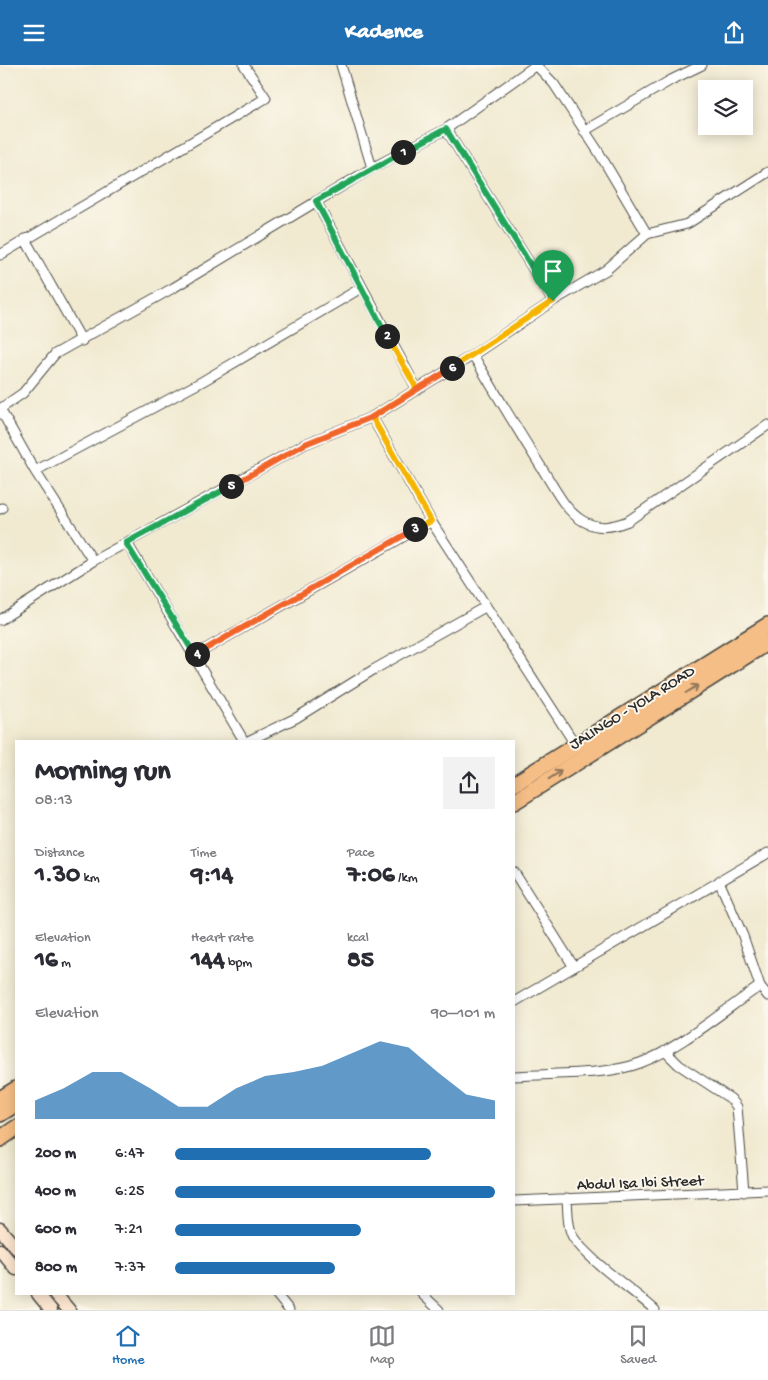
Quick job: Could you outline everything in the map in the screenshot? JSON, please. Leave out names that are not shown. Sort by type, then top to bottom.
[{"type":"highway","points":[[515,783],[575,744],[768,625]]},
{"type":"highway","name":"JALINGO - YOLA ROAD","points":[[515,801],[768,642]]},
{"type":"highway","points":[[0,1099],[15,1090]]},
{"type":"highway","points":[[0,1114],[15,1105]]},
{"type":"highway","points":[[0,1126],[15,1117]]},
{"type":"highway","points":[[0,1139],[15,1129]]},
{"type":"main road","points":[[0,1229],[15,1244]]},
{"type":"main road","points":[[0,1250],[15,1268]]},
{"type":"main road","points":[[39,1295],[51,1310]]},
{"type":"main road","points":[[56,1295],[68,1310]]},
{"type":"street","points":[[0,255],[266,98],[244,65]]},
{"type":"street","points":[[340,65],[372,168]]},
{"type":"street","points":[[93,561],[36,471],[0,409],[23,393],[55,354],[82,341],[372,168],[446,129],[536,65],[554,84],[647,235]]},
{"type":"street","points":[[584,131],[695,66]]},
{"type":"street","points":[[446,129],[553,301]]},
{"type":"street","points":[[0,620],[93,561],[305,444],[372,417],[473,355],[553,301],[606,270],[647,235],[687,224],[768,173]]},
{"type":"street","points":[[316,201],[361,288],[417,389]]},
{"type":"street","points":[[25,239],[82,341]]},
{"type":"street","points":[[36,471],[203,381],[361,288]]},
{"type":"street","points":[[473,355],[504,409],[566,506],[581,520],[593,526],[610,527],[628,521],[768,425]]},
{"type":"street","points":[[372,417],[431,521],[575,744]]},
{"type":"street","points":[[195,655],[431,521]]},
{"type":"street","points":[[126,543],[195,655],[243,740]]},
{"type":"street","points":[[250,740],[296,718],[374,670],[485,607]]},
{"type":"street","points":[[515,1001],[768,853]]},
{"type":"street","points":[[515,874],[574,967]]},
{"type":"street","points":[[719,881],[743,936],[760,986],[768,996]]},
{"type":"street","points":[[515,1076],[613,1070],[640,1064],[665,1051],[760,986]]},
{"type":"street","points":[[665,1051],[679,1065],[731,1099],[737,1107],[744,1192]]},
{"type":"street","name":"Abdul Isa Ibi Street","points":[[515,1201],[768,1190]]},
{"type":"street","points":[[567,1198],[568,1223],[573,1236],[590,1255],[655,1310]]},
{"type":"street","points":[[277,1295],[289,1310]]},
{"type":"street","points":[[423,1295],[439,1310]]},
{"type":"route","points":[[553,301],[446,129],[372,168],[316,201],[361,288],[417,389],[372,417],[431,521],[195,655],[126,543],[305,444],[372,417],[473,355],[553,301]]}]
